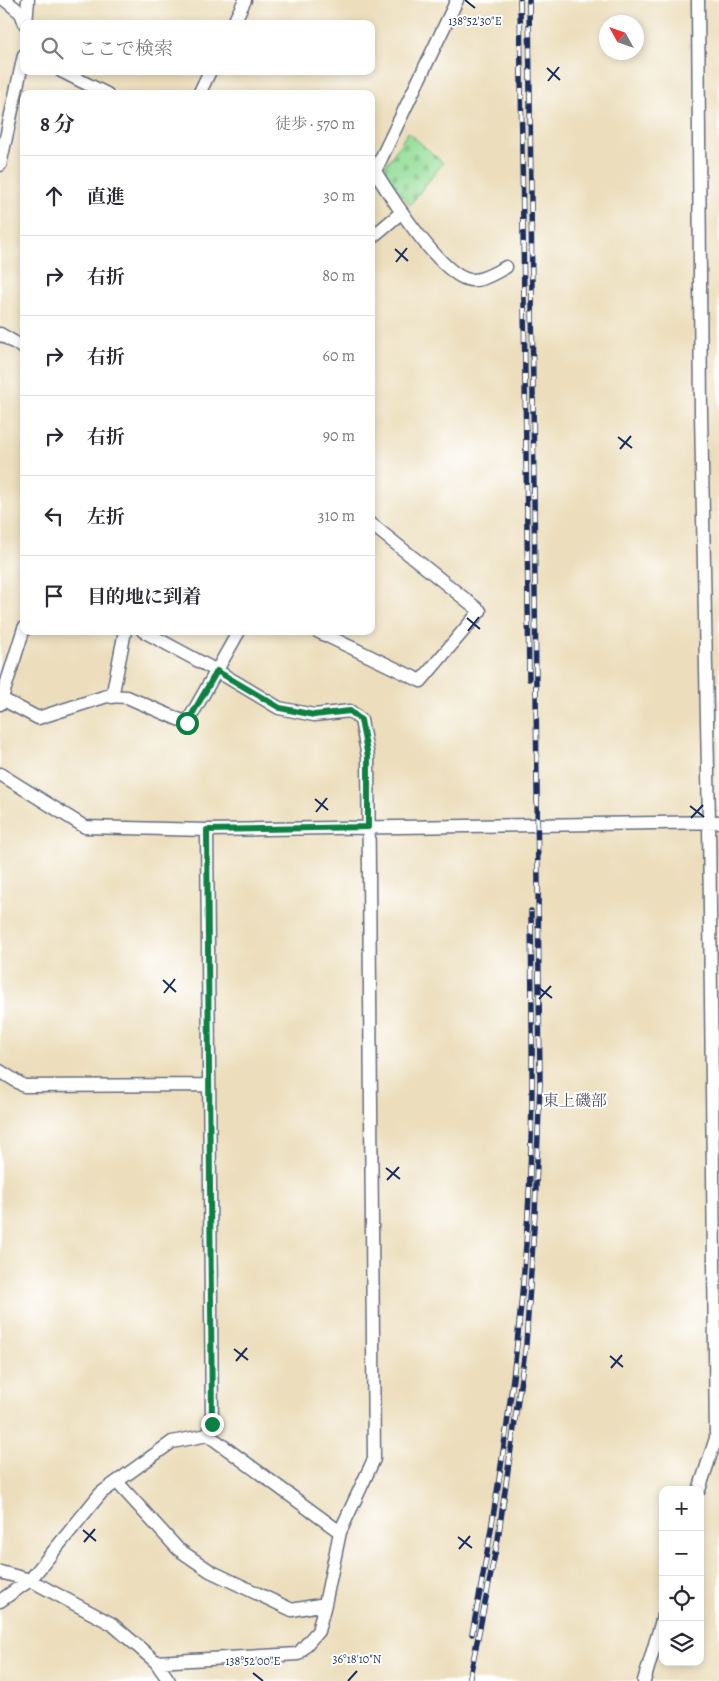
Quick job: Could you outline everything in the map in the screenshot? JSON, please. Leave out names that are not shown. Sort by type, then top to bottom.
[{"type":"street","points":[[5,0],[21,13],[24,20]]},
{"type":"street","points":[[26,20],[28,0]]},
{"type":"street","points":[[235,20],[245,0]]},
{"type":"street","points":[[375,169],[457,0]]},
{"type":"street","points":[[698,0],[701,413],[714,822],[717,1438],[701,1486]]},
{"type":"street","points":[[0,165],[20,73]]},
{"type":"street","points":[[69,75],[99,90]]},
{"type":"street","points":[[201,90],[208,75]]},
{"type":"street","points":[[375,175],[440,261],[453,272],[470,280],[484,278],[506,268]]},
{"type":"street","points":[[375,235],[402,212]]},
{"type":"street","points":[[0,334],[20,346]]},
{"type":"street","points":[[325,635],[421,681],[480,611],[375,527]]},
{"type":"street","points":[[22,635],[1,700],[38,718],[107,696],[127,697],[187,723],[237,635]]},
{"type":"street","points":[[112,697],[124,635]]},
{"type":"street","points":[[150,635],[280,708],[314,715],[350,711],[361,720],[368,757],[374,1459],[340,1532],[326,1604],[318,1631],[298,1654],[156,1662]]},
{"type":"street","points":[[0,774],[85,827],[207,830],[714,822]]},
{"type":"street","points":[[207,830],[212,1424],[208,1435]]},
{"type":"street","points":[[0,1071],[24,1086],[209,1085]]},
{"type":"street","points":[[0,1601],[30,1580],[101,1493],[172,1442],[208,1435],[340,1532]]},
{"type":"street","points":[[117,1482],[178,1549],[210,1570],[292,1610],[326,1604]]},
{"type":"street","points":[[0,1572],[30,1580],[112,1624],[156,1662],[169,1681]]},
{"type":"street","points":[[644,1681],[662,1621]]},
{"type":"green space","points":[[408,132],[443,163],[410,205],[387,178],[385,167]]},
{"type":"railway","points":[[520,0],[529,679]]},
{"type":"railway","points":[[469,1681],[498,1539],[526,1344],[535,1213],[540,1083],[529,0]]},
{"type":"railway","points":[[472,1634],[491,1530],[507,1425],[520,1319],[530,1175],[532,1100],[531,911]]},
{"type":"district","name":"東上磯部","points":[[575,1101]]},
{"type":"route","points":[[187,723],[217,671],[280,708],[314,715],[350,711],[361,720],[368,757],[368,827],[207,830],[212,1424]]}]
